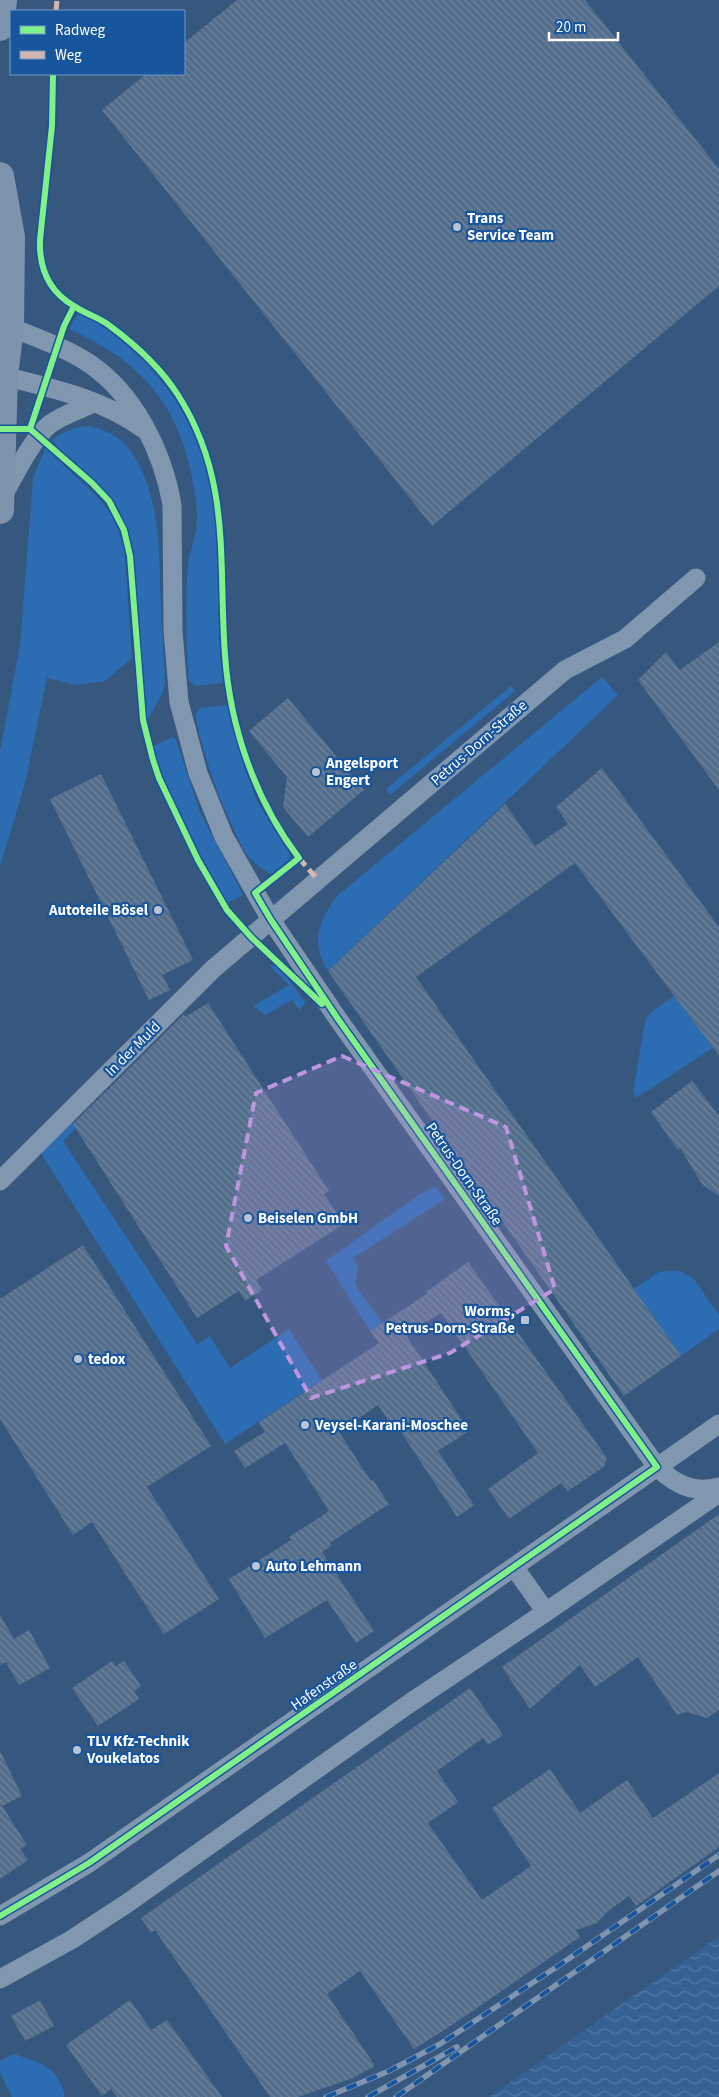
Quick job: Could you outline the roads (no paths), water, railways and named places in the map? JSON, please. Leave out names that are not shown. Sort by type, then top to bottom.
[{"type":"main road","points":[[0,27],[3,0]]},
{"type":"main road","points":[[0,176],[10,237],[10,327],[4,376],[0,510]]},
{"type":"street","name":"Petrus-Dorn-Straße","points":[[10,327],[69,353],[88,363],[107,377],[124,396],[147,432],[164,470],[172,505],[176,670],[179,702],[198,773],[221,829],[242,871],[271,920],[338,1019],[657,1467]]},
{"type":"street","points":[[4,376],[44,386],[115,411],[147,432]]},
{"type":"street","points":[[0,500],[39,436],[49,425],[63,416],[94,403]]},
{"type":"street","name":"Petrus-Dorn-Straße","points":[[271,920],[565,670],[625,639],[696,578]]},
{"type":"street","name":"In der Muld","points":[[0,1181],[213,970],[271,920]]},
{"type":"street","name":"Hafenstraße","points":[[0,1916],[90,1863],[719,1424]]},
{"type":"street","points":[[657,1467],[676,1483],[689,1488],[700,1490],[719,1487]]},
{"type":"street","points":[[0,1979],[71,1940],[129,1902],[402,1709],[719,1493]]},
{"type":"street","points":[[514,1567],[546,1612]]},
{"type":"water","points":[[719,1936],[719,2097],[489,2097]]},
{"type":"railway","points":[[326,2097],[389,2071],[440,2044],[561,1964],[719,1855]]},
{"type":"railway","points":[[396,2097],[719,1871]]},
{"type":"railway","points":[[368,2097],[457,2047]]},
{"type":"place","name":"Trans Service Team","points":[[457,227]]},
{"type":"place","name":"Angelsport Engert","points":[[316,772]]},
{"type":"place","name":"Autoteile Bösel","points":[[158,910]]},
{"type":"place","name":"Beiselen GmbH","points":[[248,1218]]},
{"type":"place","name":"Worms, Petrus-Dorn-Straße","points":[[525,1320]]},
{"type":"place","name":"tedox","points":[[78,1359]]},
{"type":"place","name":"Veysel-Karani-Moschee","points":[[305,1425]]},
{"type":"place","name":"Auto Lehmann","points":[[256,1566]]},
{"type":"place","name":"TLV Kfz-Technik Voukelatos","points":[[77,1750]]}]
